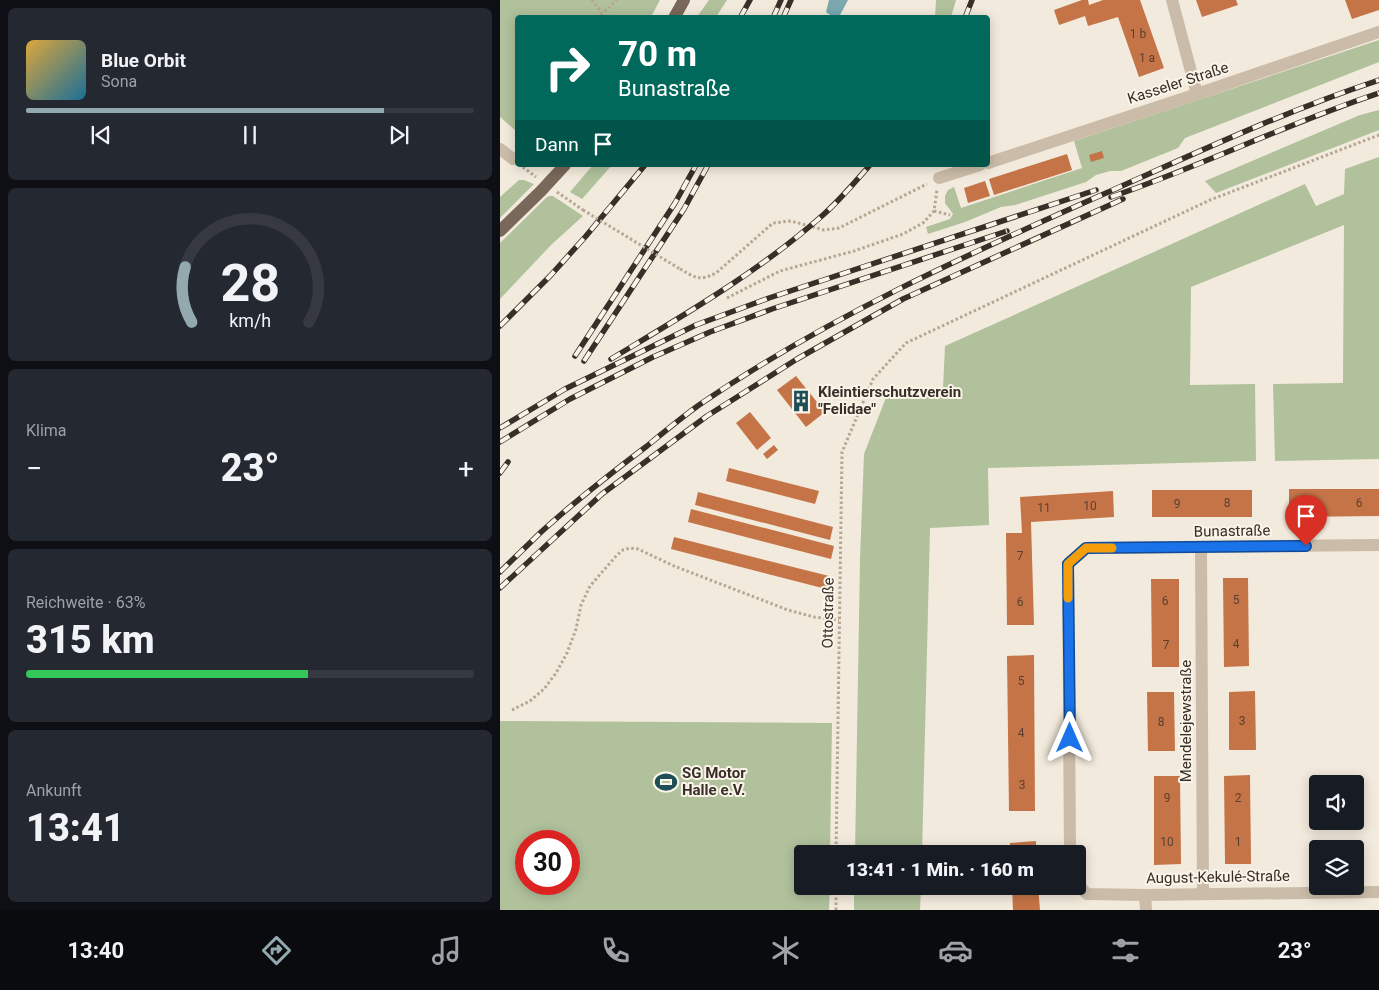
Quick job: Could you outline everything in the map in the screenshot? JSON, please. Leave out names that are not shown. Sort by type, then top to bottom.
[{"type":"main road","points":[[676,15],[684,0]]},
{"type":"main road","points":[[500,232],[563,167]]},
{"type":"street","points":[[1172,0],[1197,94]]},
{"type":"street","name":"Kasseler Straße","points":[[990,162],[1379,32]]},
{"type":"street","points":[[500,149],[513,160]]},
{"type":"street","points":[[939,178],[974,167]]},
{"type":"street","name":"Bunastraße","points":[[1070,845],[1068,564],[1086,548],[1379,545]]},
{"type":"street","name":"Mendelejewstraße","points":[[1201,548],[1203,894]]},
{"type":"street","name":"August-Kekulé-Straße","points":[[1086,893],[1145,895],[1379,892]]},
{"type":"street","points":[[1145,895],[1146,910]]},
{"type":"path","points":[[592,0],[602,13],[617,0]]},
{"type":"path","name":"Ottostraße","points":[[836,845],[842,452],[873,379],[906,343],[1210,200],[1379,135]]},
{"type":"path","points":[[727,298],[780,271],[854,251],[903,234],[923,223],[934,211],[939,178]]},
{"type":"path","points":[[583,210],[680,270],[698,279],[707,278],[716,273],[773,223],[792,221],[824,230],[839,228],[939,178]]},
{"type":"path","points":[[934,211],[950,215]]},
{"type":"path","points":[[512,710],[530,701],[544,689],[566,653],[590,586],[617,555],[623,550],[630,548],[638,549],[674,566],[788,610],[814,617],[839,620]]},
{"type":"path","points":[[836,895],[836,910]]},
{"type":"green space","points":[[500,0],[660,0],[652,15],[515,15],[515,130],[500,117]]},
{"type":"green space","points":[[709,0],[727,0],[717,15],[698,15]]},
{"type":"green space","points":[[936,0],[956,0],[952,15],[935,15]]},
{"type":"green space","points":[[1379,40],[1379,62],[1185,138],[1178,148],[1121,171],[1110,171],[1096,175],[1086,182],[1015,205],[1001,207],[965,222],[928,234],[926,227],[950,219],[953,214],[945,203],[945,196],[948,190],[954,187],[961,208],[1082,168],[1074,141]]},
{"type":"green space","points":[[1379,110],[1379,130],[1216,193],[1205,181],[1360,115]]},
{"type":"green space","points":[[1379,157],[1379,459],[1275,461],[1273,384],[1343,383],[1344,225],[1191,287],[1190,385],[1255,384],[1256,461],[988,468],[989,525],[930,528],[922,845],[855,845],[860,560],[864,454],[889,390],[943,389],[945,346],[1305,184],[1316,206],[1344,194],[1345,169]]},
{"type":"green space","points":[[591,167],[610,167],[582,199],[570,192]]},
{"type":"green space","points":[[519,180],[534,184],[500,218],[500,197]]},
{"type":"green space","points":[[550,196],[553,196],[583,216],[551,245],[500,299],[500,243]]},
{"type":"green space","name":"SG Motor Halle e.V.","points":[[500,721],[832,723],[830,845],[794,845],[794,895],[830,895],[829,910],[500,910]]},
{"type":"green space","points":[[854,895],[921,895],[920,910],[854,910]]},
{"type":"water","points":[[829,0],[848,0],[840,15],[830,15],[826,12]]},
{"type":"building","points":[[1082,0],[1088,0],[1089,5],[1103,0],[1140,0],[1164,68],[1139,77],[1118,17],[1088,26],[1085,16],[1059,25],[1054,10]]},
{"type":"building","points":[[1196,0],[1236,0],[1238,5],[1202,17]]},
{"type":"building","points":[[1345,0],[1379,0],[1379,10],[1352,19]]},
{"type":"building","points":[[1102,151],[1104,158],[1091,162],[1089,155]]},
{"type":"building","points":[[1067,154],[1072,170],[994,195],[989,179]]},
{"type":"building","points":[[985,181],[990,196],[968,203],[964,188]]},
{"type":"building","name":"Kleintierschutzverein \"Felidae\"","points":[[796,376],[825,412],[806,427],[777,390]]},
{"type":"building","points":[[750,412],[771,438],[757,450],[736,423]]},
{"type":"building","points":[[774,445],[778,450],[767,459],[763,454]]},
{"type":"building","points":[[729,468],[819,491],[815,504],[726,481]]},
{"type":"building","points":[[1289,489],[1379,489],[1379,516],[1289,517]]},
{"type":"building","points":[[1152,490],[1252,490],[1252,517],[1152,517]]},
{"type":"building","points":[[1113,491],[1114,517],[1031,522],[1034,625],[1007,625],[1006,533],[1022,533],[1020,497]]},
{"type":"building","points":[[698,492],[833,527],[830,540],[695,505]]},
{"type":"building","points":[[691,509],[834,546],[831,559],[688,522]]},
{"type":"building","points":[[674,537],[833,577],[830,590],[671,549]]},
{"type":"building","points":[[1223,578],[1248,578],[1249,666],[1224,667]]},
{"type":"building","points":[[1151,579],[1179,579],[1179,667],[1152,667]]},
{"type":"building","points":[[1034,655],[1035,811],[1009,811],[1007,656]]},
{"type":"building","points":[[1255,691],[1256,750],[1229,750],[1229,692]]},
{"type":"building","points":[[1147,692],[1174,692],[1175,751],[1148,751]]},
{"type":"building","points":[[1250,775],[1251,864],[1225,864],[1224,776]]},
{"type":"building","points":[[1154,776],[1180,776],[1181,864],[1154,865]]},
{"type":"building","points":[[1036,841],[1036,845],[1010,845],[1010,843]]},
{"type":"building","points":[[1012,895],[1039,895],[1040,910],[1013,910]]},
{"type":"railway","points":[[742,15],[750,0]]},
{"type":"railway","points":[[774,15],[781,0]]},
{"type":"railway","points":[[784,15],[791,0]]},
{"type":"railway","points":[[966,15],[972,0]]},
{"type":"railway","points":[[500,572],[540,533],[592,488],[686,415],[747,373],[796,344],[949,264],[1054,216],[1275,119],[1379,80]]},
{"type":"railway","points":[[1111,197],[1379,93]]},
{"type":"railway","points":[[500,326],[551,275],[643,167]]},
{"type":"railway","points":[[575,356],[675,203],[695,167]]},
{"type":"railway","points":[[584,361],[684,209],[707,167]]},
{"type":"railway","points":[[611,359],[721,292],[774,255],[829,209],[868,167]]},
{"type":"railway","points":[[500,428],[565,389],[696,325],[769,298],[1096,190]]},
{"type":"railway","points":[[500,588],[602,494],[707,416],[797,359],[903,299],[1123,199]]},
{"type":"railway","points":[[500,442],[570,399],[653,357],[710,332],[772,309],[1007,231]]},
{"type":"railway","points":[[500,473],[508,462]]},
{"type":"slow traffic","points":[[1068,598],[1068,564],[1086,548],[1112,548]]},
{"type":"place","name":"Kleintierschutzverein \"Felidae\"","points":[[801,401]]},
{"type":"place","name":"SG Motor Halle e.V.","points":[[666,782]]},
{"type":"route","points":[[1070,738],[1068,564],[1086,548],[1306,546]]}]
